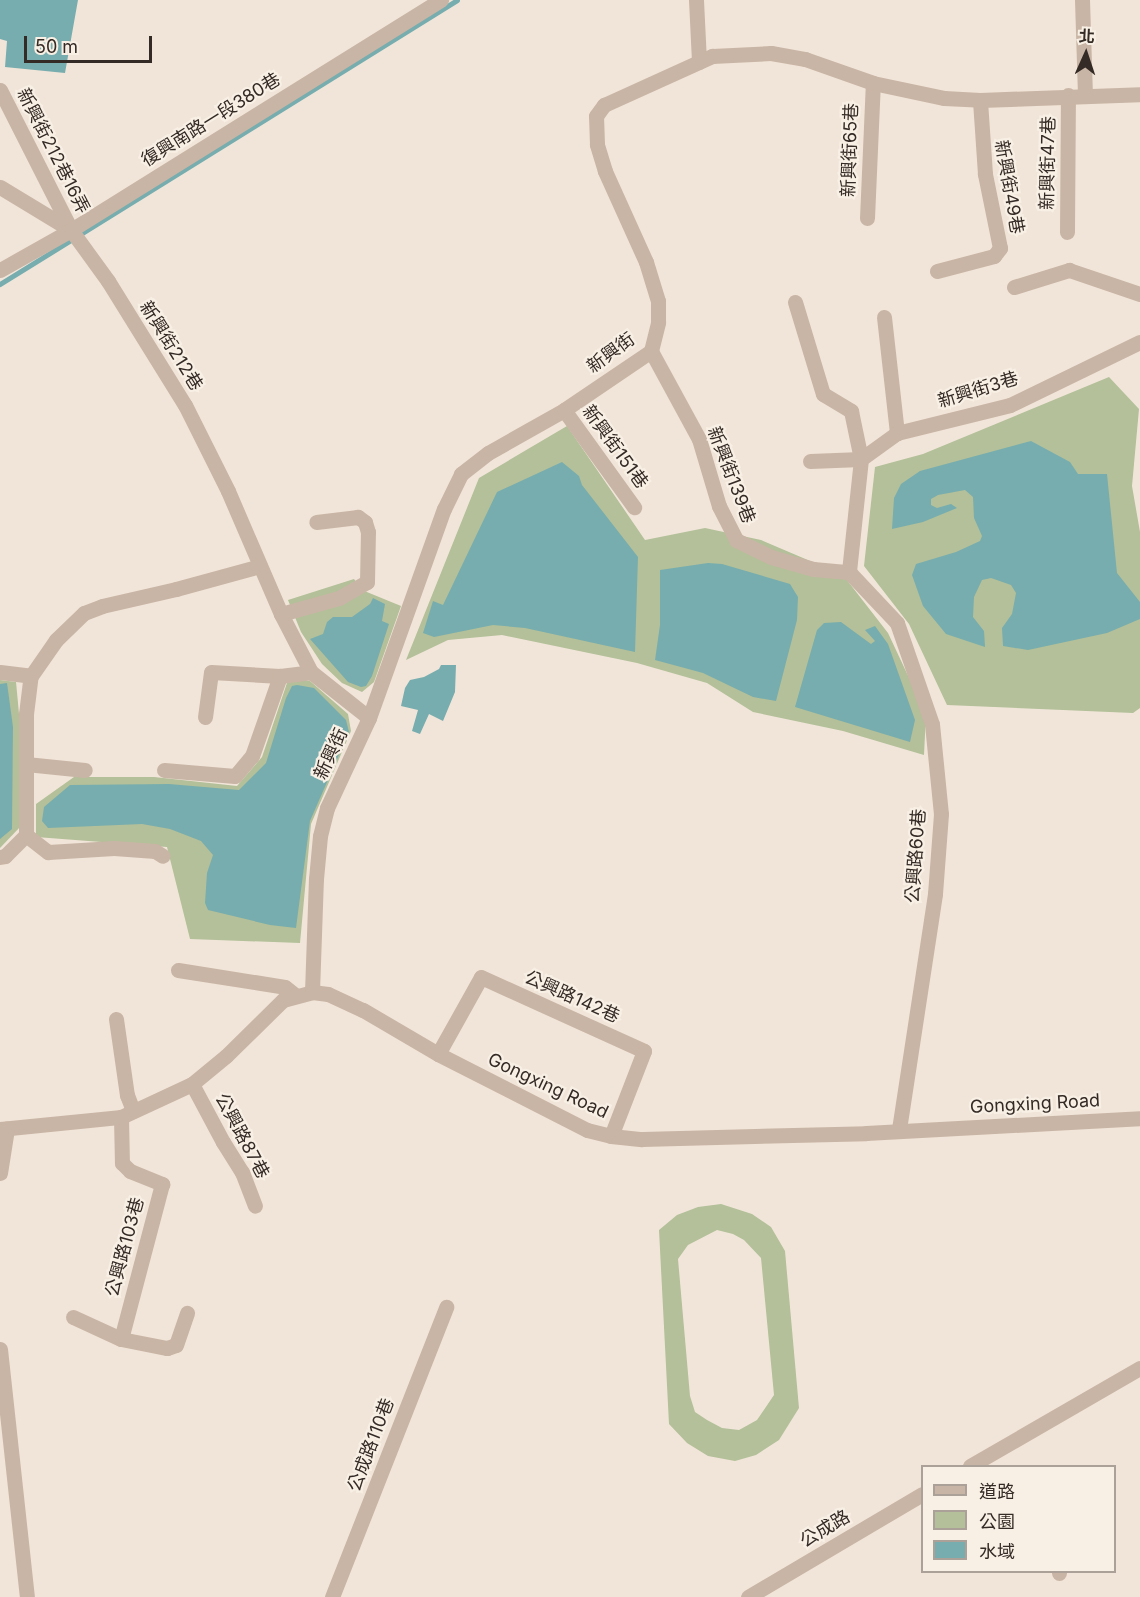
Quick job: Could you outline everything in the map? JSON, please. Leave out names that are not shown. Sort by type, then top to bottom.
[{"type":"street","name":"復興南路一段380巷","points":[[0,270],[71,230],[441,0]]},
{"type":"street","points":[[696,0],[699,62]]},
{"type":"street","points":[[1082,0],[1085,95]]},
{"type":"street","name":"新興街","points":[[312,992],[320,836],[327,808],[369,718],[444,509],[461,474],[488,453],[564,410],[651,351],[658,322],[658,301],[646,262],[605,171],[597,144],[596,116],[604,105],[712,56],[771,53],[805,59],[873,83],[944,98],[980,100],[1140,94]]},
{"type":"street","name":"新興街65巷","points":[[867,218],[873,83]]},
{"type":"street","name":"新興街212巷16弄","points":[[0,90],[71,230]]},
{"type":"street","name":"新興街47巷","points":[[1067,232],[1068,95]]},
{"type":"street","name":"新興街49巷","points":[[937,271],[994,256],[1000,248],[985,174],[980,100]]},
{"type":"street","name":"新興街212巷","points":[[0,187],[71,230],[108,281],[185,405],[228,491],[281,614],[311,672],[369,718]]},
{"type":"street","points":[[1014,287],[1069,270],[1140,294]]},
{"type":"street","points":[[795,302],[823,394],[851,411],[861,459],[849,572]]},
{"type":"street","points":[[884,317],[897,433]]},
{"type":"street","name":"新興街3巷","points":[[861,459],[897,433],[1010,405],[1140,342]]},
{"type":"street","name":"新興街139巷","points":[[651,351],[699,440],[719,506],[736,540],[771,557],[813,569],[849,572]]},
{"type":"street","name":"新興街151巷","points":[[564,410],[634,507]]},
{"type":"street","points":[[810,461],[861,459]]},
{"type":"street","points":[[281,614],[339,598],[367,582],[368,532],[365,522],[358,517],[316,522]]},
{"type":"street","points":[[0,857],[5,856],[26,835],[26,714],[31,676],[56,640],[84,613],[260,566]]},
{"type":"street","name":"公興路60巷","points":[[849,572],[897,623],[932,724],[941,814],[935,894],[899,1130]]},
{"type":"street","points":[[0,672],[31,676]]},
{"type":"street","points":[[205,717],[211,672],[280,676],[311,672]]},
{"type":"street","points":[[164,770],[235,776],[252,756],[280,676]]},
{"type":"street","points":[[26,764],[85,770]]},
{"type":"street","points":[[26,835],[48,852],[114,849],[155,852],[164,856]]},
{"type":"street","points":[[178,970],[285,987],[295,995]]},
{"type":"street","name":"公興路142巷","points":[[438,1054],[482,977],[644,1051],[611,1136]]},
{"type":"street","name":"Gongxing Road","points":[[3,1129],[127,1114],[192,1084],[226,1056],[283,1000],[312,992],[328,994],[363,1010],[438,1054],[587,1130],[611,1136],[642,1139],[899,1130],[1140,1118]]},
{"type":"street","points":[[116,1019],[128,1095],[127,1114]]},
{"type":"street","name":"公興路87巷","points":[[192,1084],[242,1172],[255,1206]]},
{"type":"street","name":"公興路103巷","points":[[121,1339],[162,1184],[130,1171],[122,1162],[127,1114]]},
{"type":"street","points":[[0,1173],[3,1129]]},
{"type":"street","name":"公成路110巷","points":[[332,1597],[446,1307]]},
{"type":"street","points":[[73,1317],[121,1339],[167,1348],[176,1345],[187,1313]]},
{"type":"street","points":[[0,1349],[27,1597]]},
{"type":"street","points":[[973,1465],[1140,1368]]},
{"type":"street","points":[[994,1452],[1001,1465]]},
{"type":"street","name":"公成路","points":[[748,1597],[921,1495]]},
{"type":"green space","points":[[1109,377],[1139,409],[1132,486],[1140,532],[1140,708],[1133,713],[947,705],[909,624],[864,566],[875,467],[923,454]]},
{"type":"green space","points":[[567,426],[645,540],[705,528],[761,540],[843,575],[888,633],[926,714],[924,755],[843,731],[753,712],[707,683],[637,663],[502,635],[448,640],[406,660],[479,478]]},
{"type":"green space","points":[[354,579],[362,590],[401,606],[374,682],[362,692],[342,683],[322,664],[301,632],[288,600]]},
{"type":"green space","points":[[0,680],[16,682],[21,735],[21,826],[0,848]]},
{"type":"green space","points":[[288,680],[310,681],[348,714],[351,731],[311,824],[300,943],[190,939],[167,847],[36,837],[36,804],[74,777],[154,777],[237,786],[262,757]]},
{"type":"green space","points":[[721,1204],[752,1214],[771,1227],[785,1251],[799,1408],[779,1440],[756,1455],[735,1461],[708,1456],[687,1443],[669,1424],[659,1230],[677,1215],[698,1207]],"holes":[[[717,1230],[733,1234],[744,1240],[761,1258],[774,1395],[757,1420],[739,1430],[722,1428],[695,1412],[690,1396],[678,1259],[688,1245]]]},
{"type":"water","points":[[0,0],[78,0],[65,73],[5,67],[7,41],[0,39]]},
{"type":"water","points":[[1031,441],[1070,462],[1078,474],[1107,474],[1117,573],[1140,602],[1140,619],[1107,633],[1028,650],[1003,646],[1002,628],[1012,614],[1016,593],[1011,585],[991,578],[982,580],[974,597],[973,617],[984,631],[985,647],[946,634],[923,606],[912,575],[916,564],[956,552],[980,541],[982,536],[974,518],[973,497],[965,490],[938,495],[931,499],[931,505],[937,508],[951,504],[957,508],[923,522],[892,529],[894,498],[901,484],[920,471]]},
{"type":"water","points":[[562,462],[579,476],[582,485],[638,557],[635,652],[525,628],[493,625],[434,637],[423,633],[433,601],[443,605],[497,492]]},
{"type":"water","points":[[708,563],[722,564],[790,584],[798,597],[797,620],[776,701],[753,697],[703,673],[655,660],[660,625],[660,570]]},
{"type":"water","points":[[373,598],[385,604],[382,621],[389,624],[372,676],[366,686],[361,687],[348,682],[310,639],[323,634],[327,622],[333,617],[352,617],[370,604]]},
{"type":"water","points":[[841,622],[871,644],[875,641],[865,630],[875,626],[888,644],[915,720],[910,742],[795,707],[817,630],[824,623]]},
{"type":"water","points":[[441,665],[456,665],[455,692],[443,721],[429,714],[420,734],[412,731],[418,710],[401,706],[405,688],[410,680],[424,677],[439,669]]},
{"type":"water","points":[[7,683],[13,727],[12,829],[0,839],[0,684]]},
{"type":"water","points":[[292,686],[314,688],[346,720],[349,732],[310,821],[296,928],[270,925],[208,910],[205,903],[207,873],[213,855],[201,841],[170,829],[142,824],[48,828],[42,821],[44,807],[70,785],[169,784],[239,790],[266,763],[286,698]]},
{"type":"waterway","points":[[0,284],[457,0]]}]
